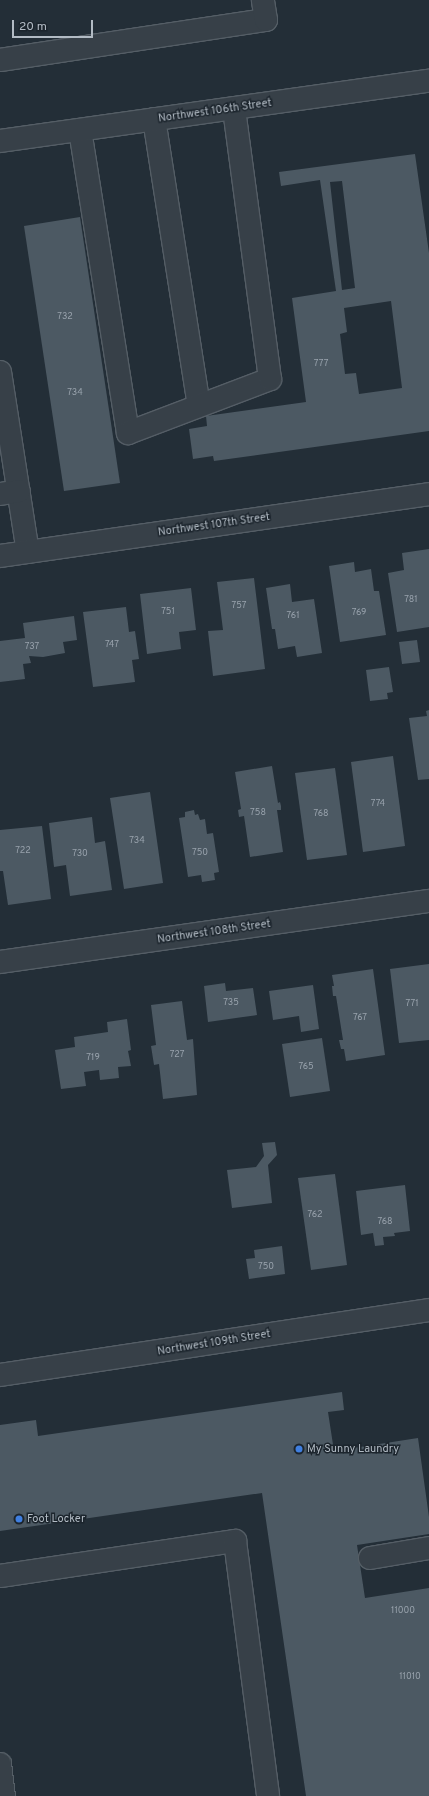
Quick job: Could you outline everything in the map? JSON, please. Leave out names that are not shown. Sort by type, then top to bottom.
[{"type":"street","points":[[0,60],[266,20],[263,0]]},
{"type":"street","name":"Northwest 106th Street","points":[[0,141],[429,81]]},
{"type":"street","points":[[80,130],[128,433],[270,379],[234,108]]},
{"type":"street","points":[[154,119],[199,405]]},
{"type":"street","points":[[0,372],[10,492],[28,552]]},
{"type":"street","name":"Northwest 107th Street","points":[[0,556],[429,494]]},
{"type":"street","name":"Northwest 108th Street","points":[[0,962],[429,901]]},
{"type":"street","name":"Northwest 109th Street","points":[[0,1375],[429,1310]]},
{"type":"street","points":[[0,1576],[236,1541],[268,1796]]},
{"type":"street","points":[[370,1558],[429,1548]]},
{"type":"street","points":[[0,1764],[4,1796]]},
{"type":"building","points":[[415,154],[429,253],[429,431],[214,461],[213,456],[193,459],[189,429],[207,426],[206,416],[306,402],[292,298],[336,291],[320,180],[281,186],[279,172]],"holes":[[[342,181],[355,288],[342,290],[330,182]],[[391,301],[402,388],[359,394],[356,373],[345,374],[340,334],[347,332],[344,308]]]},
{"type":"building","points":[[80,217],[120,483],[64,491],[24,226]]},
{"type":"building","points":[[429,549],[429,627],[397,632],[388,573],[404,570],[402,553]]},
{"type":"building","points":[[354,562],[355,572],[371,569],[374,591],[379,591],[386,635],[340,642],[329,566]]},
{"type":"building","points":[[254,578],[265,669],[213,676],[208,631],[223,630],[217,582]]},
{"type":"building","points":[[290,584],[292,602],[314,599],[322,653],[297,657],[295,646],[278,649],[275,629],[272,629],[266,588]]},
{"type":"building","points":[[191,588],[196,630],[179,632],[181,649],[147,654],[140,594]]},
{"type":"building","points":[[126,607],[129,632],[135,631],[139,659],[132,660],[135,682],[93,687],[83,612]]},
{"type":"building","points":[[74,616],[77,640],[63,642],[65,653],[43,657],[29,656],[31,663],[23,664],[25,679],[0,682],[0,641],[25,638],[23,623]]},
{"type":"building","points":[[417,640],[420,662],[402,664],[399,642]]},
{"type":"building","points":[[389,667],[393,692],[387,693],[388,699],[370,701],[366,670]]},
{"type":"building","points":[[429,710],[429,779],[418,780],[409,718],[427,716],[426,711]]},
{"type":"building","points":[[393,756],[405,846],[363,852],[351,762]]},
{"type":"building","points":[[272,766],[278,803],[280,802],[281,806],[281,810],[277,810],[283,852],[250,857],[244,816],[239,817],[238,810],[241,809],[235,772]]},
{"type":"building","points":[[335,768],[347,855],[307,860],[295,773]]},
{"type":"building","points":[[150,792],[163,883],[124,889],[110,798]]},
{"type":"building","points":[[194,810],[195,815],[198,814],[200,820],[205,819],[207,834],[213,833],[219,872],[214,873],[215,880],[202,882],[201,875],[188,877],[179,818],[185,817],[185,812]]},
{"type":"building","points":[[92,817],[95,843],[105,841],[112,890],[70,896],[66,865],[54,867],[49,823]]},
{"type":"building","points":[[42,826],[51,899],[8,905],[3,871],[0,871],[0,830]]},
{"type":"building","points":[[429,964],[429,1040],[399,1043],[390,969]]},
{"type":"building","points":[[373,969],[385,1055],[346,1061],[344,1049],[341,1049],[339,1040],[343,1040],[336,996],[333,996],[332,986],[334,986],[332,975]]},
{"type":"building","points":[[225,983],[226,991],[253,988],[257,1015],[208,1022],[204,986]]},
{"type":"building","points":[[313,985],[319,1029],[301,1032],[299,1016],[273,1020],[269,991]]},
{"type":"building","points":[[182,1001],[187,1040],[193,1039],[197,1095],[163,1099],[159,1064],[154,1065],[151,1046],[156,1045],[151,1005]]},
{"type":"building","points":[[127,1019],[131,1050],[128,1051],[131,1066],[118,1067],[119,1078],[100,1080],[99,1070],[84,1072],[86,1086],[61,1089],[55,1050],[75,1047],[74,1037],[108,1032],[107,1022]]},
{"type":"building","points":[[322,1038],[330,1091],[290,1097],[282,1044]]},
{"type":"building","points":[[275,1142],[277,1155],[268,1165],[272,1203],[232,1208],[227,1170],[256,1167],[264,1156],[262,1143]]},
{"type":"building","points":[[335,1174],[347,1265],[311,1270],[298,1178]]},
{"type":"building","points":[[405,1185],[410,1231],[394,1233],[395,1236],[383,1237],[384,1245],[375,1246],[373,1233],[361,1235],[356,1191]]},
{"type":"building","points":[[282,1246],[285,1274],[249,1279],[246,1259],[255,1258],[254,1250]]},
{"type":"building","points":[[342,1392],[344,1410],[328,1412],[334,1451],[418,1438],[429,1517],[429,1534],[357,1545],[365,1598],[429,1588],[429,1796],[306,1796],[262,1493],[0,1531],[0,1425],[36,1420],[38,1436]]},
{"type":"place","name":"My Sunny Laundry","points":[[299,1449]]},
{"type":"place","name":"Foot Locker","points":[[19,1519]]}]
